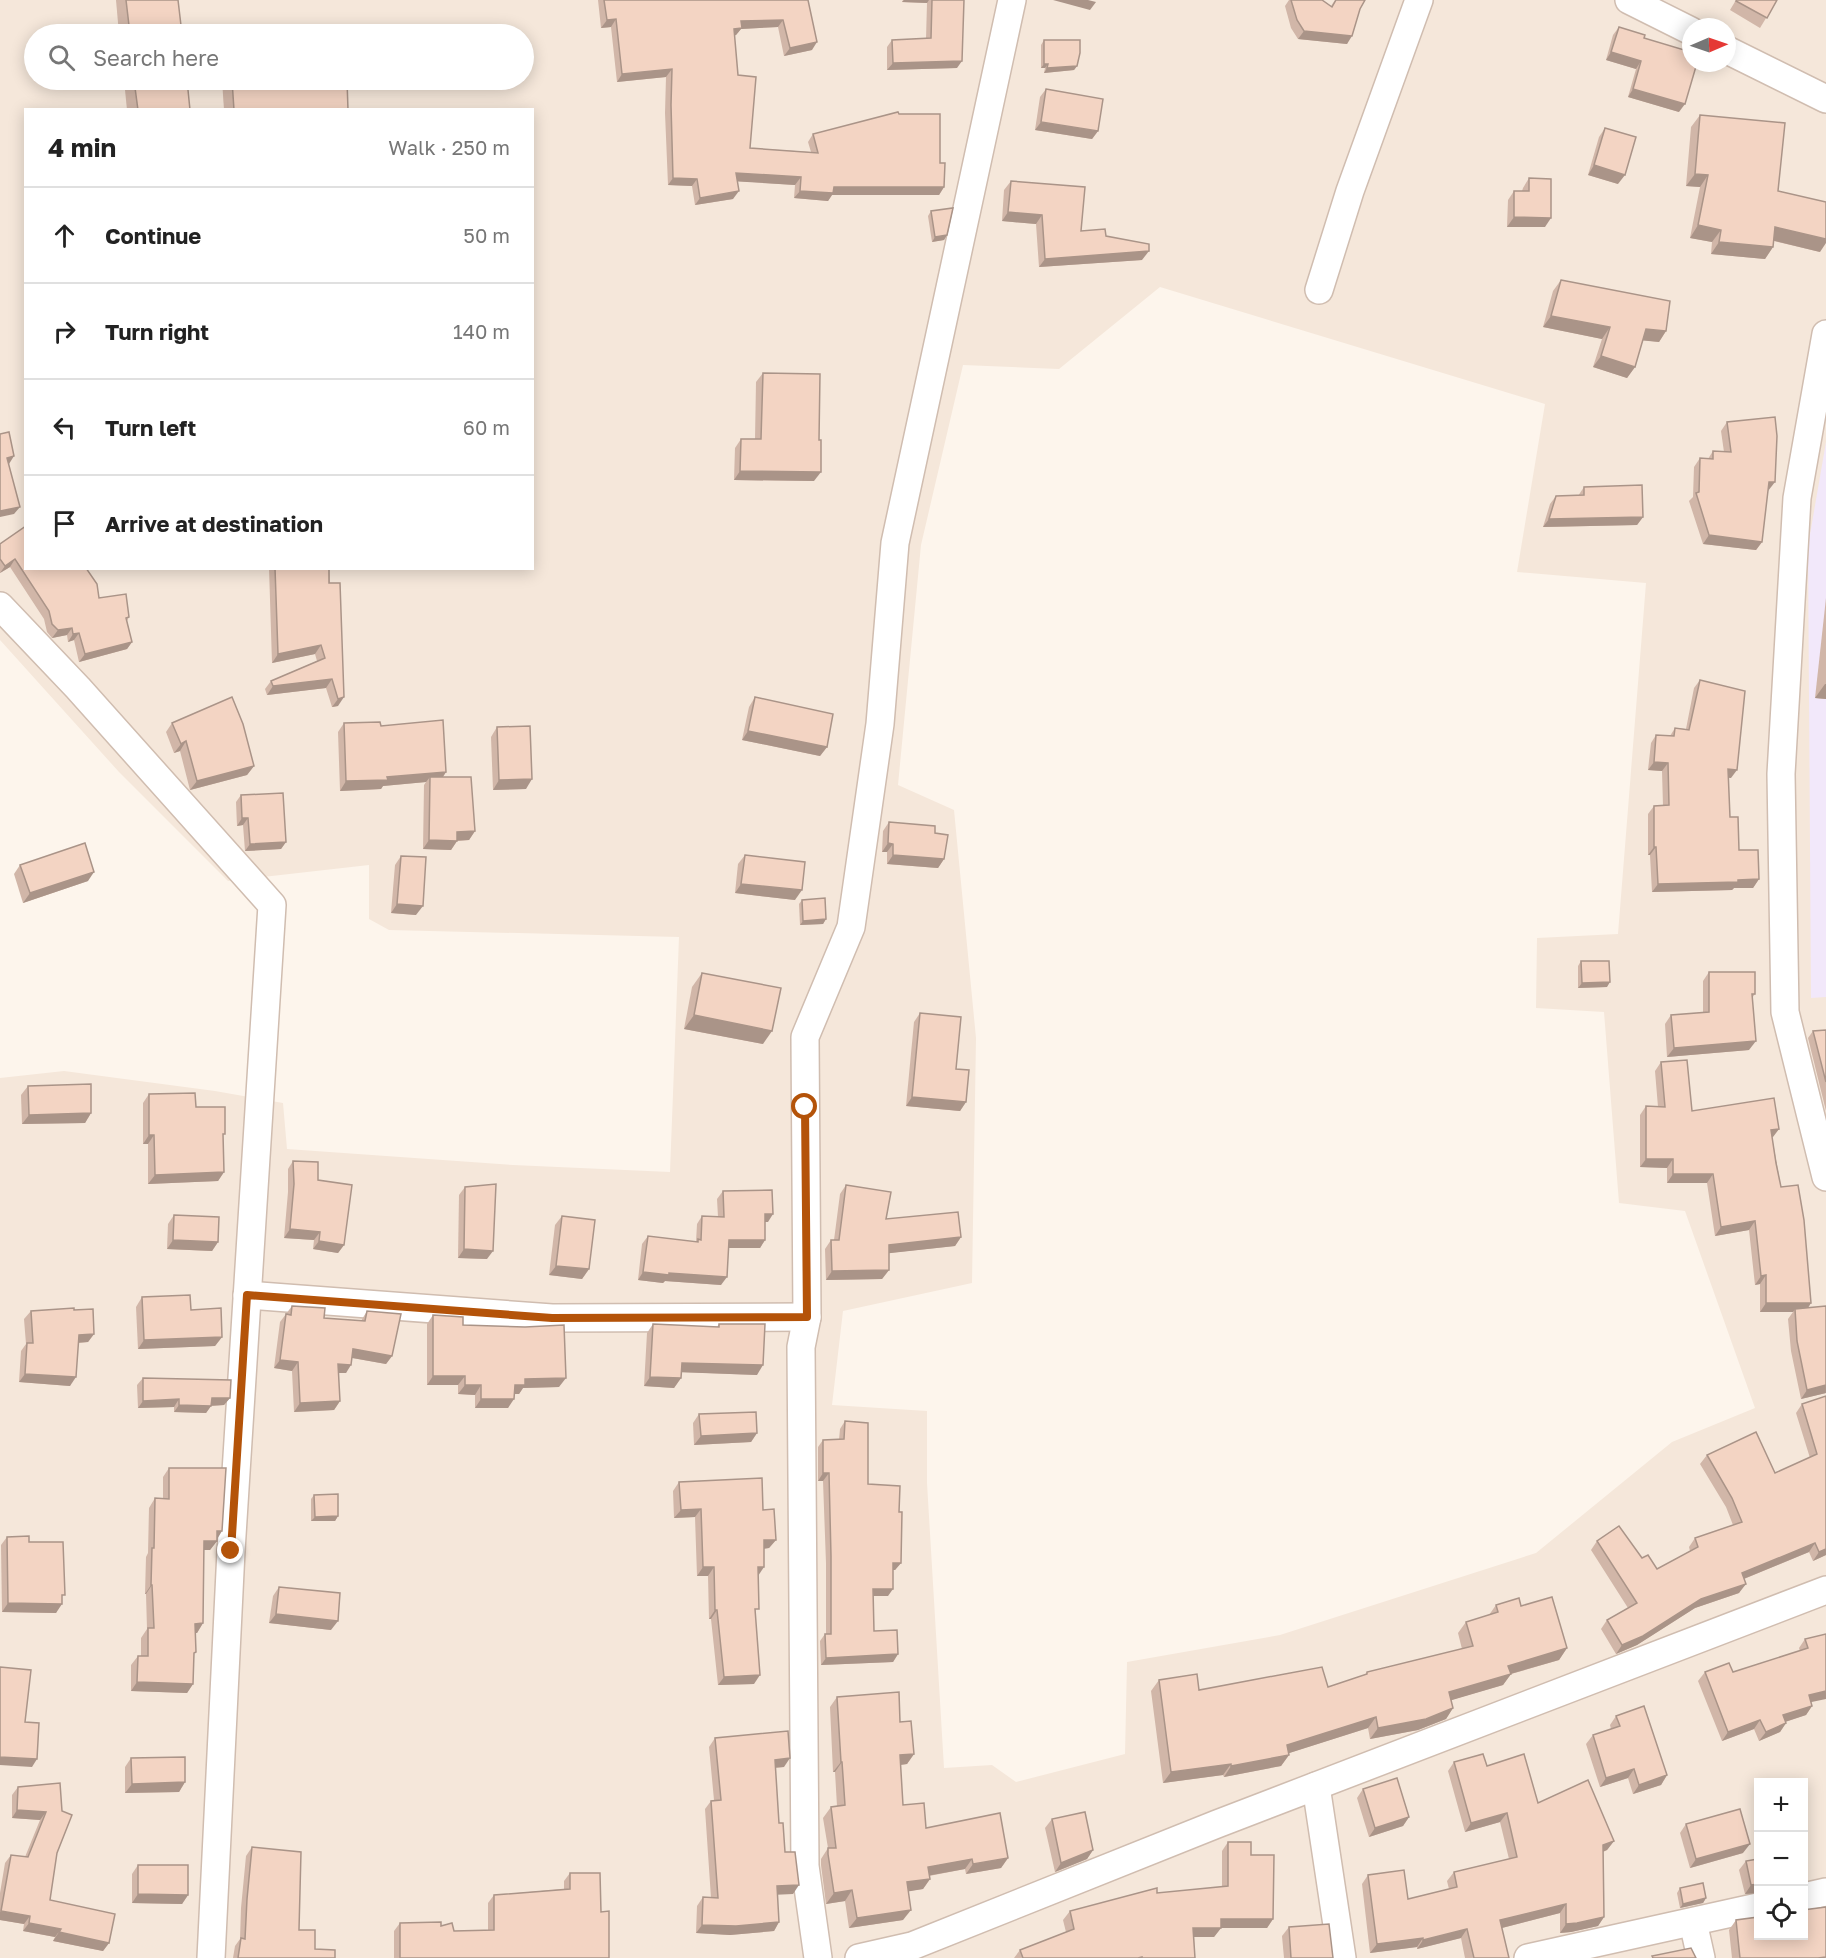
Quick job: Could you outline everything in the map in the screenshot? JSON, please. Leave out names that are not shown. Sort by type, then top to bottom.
[{"type":"street","points":[[818,1958],[805,1866],[801,1347],[807,1317],[805,1037],[851,927],[880,724],[895,543],[1012,0]]},
{"type":"street","points":[[1319,290],[1350,191],[1419,0]]},
{"type":"street","points":[[1629,0],[1682,26]]},
{"type":"street","points":[[1736,54],[1826,99]]},
{"type":"street","points":[[1826,334],[1797,498],[1781,774],[1785,1012],[1826,1177]]},
{"type":"street","points":[[0,606],[86,697],[272,905],[231,1551],[211,1958]]},
{"type":"street","points":[[247,1295],[552,1318],[807,1317]]},
{"type":"street","points":[[858,1958],[916,1952],[1317,1786],[1826,1590]]},
{"type":"street","points":[[1317,1786],[1342,1958]]},
{"type":"street","points":[[1808,1896],[1826,1892]]},
{"type":"street","points":[[1528,1958],[1754,1908]]},
{"type":"street","points":[[1693,1922],[1701,1958]]},
{"type":"shaded area","points":[[0,0],[1826,0],[1826,1958],[0,1958],[0,1078],[64,1071],[215,1091],[283,1103],[287,1149],[513,1165],[670,1172],[679,937],[389,930],[369,919],[369,865],[228,881],[119,772],[0,640]],"holes":[[[1160,287],[1545,404],[1517,572],[1646,583],[1618,934],[1537,938],[1536,1008],[1604,1012],[1619,1203],[1685,1211],[1755,1408],[1672,1442],[1536,1553],[1280,1635],[1127,1662],[1125,1754],[1016,1782],[992,1765],[944,1768],[927,1483],[927,1411],[832,1405],[843,1311],[972,1283],[976,1038],[954,810],[898,785],[921,545],[963,365],[1059,369]]]},
{"type":"shaded area","points":[[1826,442],[1826,997],[1811,998],[1808,546]]},
{"type":"building","points":[[126,0],[178,0],[181,24],[129,24]]},
{"type":"building","points":[[604,0],[808,0],[817,42],[790,48],[783,20],[741,21],[742,28],[734,29],[738,75],[756,77],[750,148],[818,153],[813,134],[898,112],[899,114],[940,114],[940,163],[945,163],[944,187],[834,187],[833,193],[800,191],[801,177],[736,173],[739,191],[700,198],[697,179],[673,178],[672,69],[622,74],[616,19],[607,20]]},
{"type":"building","points":[[932,0],[964,0],[962,61],[893,63],[892,40],[931,38]]},
{"type":"building","points":[[1291,0],[1322,0],[1332,7],[1336,0],[1365,0],[1352,36],[1304,31],[1297,20]]},
{"type":"building","points":[[1737,0],[1777,0],[1767,18]]},
{"type":"building","points":[[1619,27],[1645,35],[1644,38],[1682,49],[1682,72],[1694,72],[1685,104],[1633,89],[1641,61],[1611,52]]},
{"type":"building","points":[[1044,40],[1080,40],[1077,66],[1047,68],[1048,64],[1044,64]]},
{"type":"building","points":[[1046,89],[1103,99],[1098,131],[1041,122]]},
{"type":"building","points":[[135,90],[188,90],[190,108],[138,108]]},
{"type":"building","points":[[233,90],[347,90],[348,108],[234,108]]},
{"type":"building","points":[[1700,115],[1785,123],[1778,191],[1826,202],[1826,239],[1775,227],[1773,247],[1719,242],[1721,230],[1698,225],[1708,175],[1695,174]]},
{"type":"building","points":[[1605,128],[1636,137],[1625,175],[1594,165]]},
{"type":"building","points":[[1529,178],[1551,179],[1551,218],[1514,217],[1514,191],[1529,191]]},
{"type":"building","points":[[1011,181],[1085,187],[1081,231],[1105,229],[1106,236],[1149,244],[1149,251],[1045,259],[1042,215],[1008,212]]},
{"type":"building","points":[[953,208],[947,235],[935,237],[931,211]]},
{"type":"building","points":[[1561,280],[1670,301],[1666,331],[1646,329],[1635,367],[1601,356],[1610,327],[1551,316]]},
{"type":"building","points":[[763,373],[820,374],[821,472],[740,471],[741,439],[761,439]]},
{"type":"building","points":[[1775,417],[1777,436],[1775,482],[1769,482],[1762,542],[1709,535],[1696,493],[1699,492],[1700,458],[1713,459],[1713,451],[1731,452],[1727,422]]},
{"type":"building","points":[[9,432],[14,456],[7,458],[20,507],[0,511],[0,434]]},
{"type":"building","points":[[1642,485],[1643,517],[1549,519],[1556,496],[1584,495],[1584,487]]},
{"type":"building","points":[[24,527],[24,570],[87,570],[97,584],[99,598],[126,594],[129,617],[126,618],[132,642],[85,654],[79,633],[73,634],[72,628],[58,630],[52,624],[49,611],[15,559],[5,566],[0,559],[0,544]]},
{"type":"building","points":[[275,570],[329,570],[329,583],[340,583],[344,697],[338,699],[332,679],[273,686],[271,681],[325,658],[321,645],[278,654]]},
{"type":"building","points":[[1700,680],[1745,691],[1737,770],[1728,769],[1730,817],[1738,817],[1739,850],[1758,850],[1759,879],[1738,880],[1738,882],[1658,884],[1656,847],[1654,847],[1654,806],[1669,805],[1668,763],[1654,762],[1656,735],[1674,736],[1675,728],[1689,730]]},
{"type":"building","points":[[232,697],[243,724],[254,766],[197,781],[186,741],[181,744],[172,723]]},
{"type":"building","points":[[755,697],[833,714],[827,747],[748,731]]},
{"type":"building","points":[[443,720],[446,772],[387,777],[388,780],[346,781],[344,723],[380,722],[381,726]]},
{"type":"building","points":[[530,726],[532,779],[499,780],[497,727]]},
{"type":"building","points":[[430,777],[471,777],[475,831],[457,832],[457,841],[429,840]]},
{"type":"building","points":[[283,793],[286,842],[250,844],[248,818],[242,818],[241,795]]},
{"type":"building","points":[[889,822],[935,826],[935,833],[948,835],[944,859],[893,855],[893,844],[888,843]]},
{"type":"building","points":[[85,843],[94,872],[30,893],[20,865]]},
{"type":"building","points":[[745,855],[805,862],[802,890],[741,884]]},
{"type":"building","points":[[401,856],[426,857],[423,906],[397,904]]},
{"type":"building","points":[[825,898],[826,919],[803,921],[802,900]]},
{"type":"building","points":[[1581,961],[1609,961],[1610,982],[1582,983]]},
{"type":"building","points":[[1709,972],[1755,972],[1755,994],[1752,994],[1756,1041],[1674,1048],[1671,1015],[1709,1012]]},
{"type":"building","points":[[702,973],[781,988],[772,1031],[694,1015]]},
{"type":"building","points":[[920,1013],[961,1017],[956,1069],[969,1070],[966,1102],[912,1097]]},
{"type":"building","points":[[1826,1030],[1826,1082],[1813,1031]]},
{"type":"building","points":[[1687,1060],[1692,1111],[1774,1098],[1779,1129],[1771,1130],[1776,1163],[1781,1187],[1798,1185],[1804,1220],[1811,1303],[1766,1303],[1766,1275],[1761,1276],[1755,1221],[1721,1227],[1713,1174],[1673,1174],[1673,1159],[1646,1159],[1646,1106],[1665,1107],[1661,1062]]},
{"type":"building","points":[[91,1084],[91,1113],[29,1115],[28,1086]]},
{"type":"building","points":[[195,1093],[196,1107],[225,1107],[224,1172],[155,1175],[154,1135],[149,1135],[149,1094]]},
{"type":"building","points":[[293,1161],[318,1162],[318,1180],[352,1185],[344,1245],[319,1241],[320,1232],[290,1229],[294,1184]]},
{"type":"building","points":[[496,1184],[493,1251],[464,1249],[465,1187]]},
{"type":"building","points":[[846,1185],[891,1192],[886,1219],[958,1212],[961,1237],[889,1245],[889,1270],[832,1271],[831,1240],[839,1240]]},
{"type":"building","points":[[772,1190],[773,1214],[765,1214],[765,1240],[729,1240],[727,1277],[643,1272],[648,1236],[698,1242],[698,1239],[701,1240],[702,1216],[724,1217],[723,1191]]},
{"type":"building","points":[[174,1215],[219,1217],[218,1242],[173,1240]]},
{"type":"building","points":[[562,1216],[595,1220],[589,1269],[556,1266]]},
{"type":"building","points":[[190,1295],[191,1310],[221,1308],[222,1337],[144,1340],[142,1297]]},
{"type":"building","points":[[292,1306],[325,1308],[324,1318],[365,1321],[367,1311],[401,1314],[392,1356],[353,1349],[351,1365],[338,1364],[340,1401],[300,1403],[298,1362],[280,1360],[286,1314],[291,1315]]},
{"type":"building","points":[[1826,1306],[1826,1385],[1807,1390],[1797,1341],[1795,1309]]},
{"type":"building","points":[[74,1308],[74,1310],[93,1309],[94,1334],[79,1335],[76,1377],[25,1374],[27,1343],[33,1343],[31,1311]]},
{"type":"building","points":[[433,1315],[463,1317],[463,1325],[525,1327],[564,1325],[566,1378],[525,1379],[525,1385],[515,1385],[514,1399],[481,1399],[481,1385],[465,1385],[465,1376],[433,1376]]},
{"type":"building","points":[[653,1324],[719,1327],[719,1324],[765,1324],[763,1365],[682,1363],[681,1378],[650,1377]]},
{"type":"building","points":[[143,1378],[231,1380],[230,1398],[212,1398],[211,1406],[179,1405],[179,1399],[143,1401]]},
{"type":"building","points":[[1826,1396],[1826,1549],[1819,1552],[1815,1543],[1742,1573],[1746,1584],[1701,1599],[1643,1636],[1622,1645],[1607,1620],[1637,1603],[1597,1541],[1619,1526],[1642,1558],[1648,1555],[1657,1569],[1698,1547],[1695,1538],[1742,1522],[1732,1498],[1707,1455],[1756,1432],[1775,1473],[1817,1454],[1802,1404]]},
{"type":"building","points":[[756,1412],[757,1433],[701,1436],[699,1414]]},
{"type":"building","points":[[845,1421],[868,1423],[868,1484],[900,1486],[901,1563],[893,1563],[893,1589],[873,1589],[874,1631],[897,1630],[898,1654],[826,1658],[825,1634],[831,1634],[831,1556],[829,1473],[823,1473],[823,1440],[844,1439]]},
{"type":"building","points":[[169,1468],[226,1468],[222,1531],[217,1531],[217,1541],[204,1541],[203,1623],[195,1624],[196,1652],[194,1653],[193,1684],[137,1682],[138,1656],[148,1656],[148,1628],[154,1628],[151,1585],[155,1498],[169,1499]]},
{"type":"building","points":[[762,1478],[763,1510],[774,1509],[776,1540],[764,1540],[764,1567],[758,1567],[759,1609],[755,1609],[760,1675],[724,1677],[717,1610],[715,1610],[714,1567],[703,1567],[701,1509],[681,1510],[679,1482]]},
{"type":"building","points":[[338,1494],[338,1516],[315,1517],[314,1495]]},
{"type":"building","points":[[29,1536],[29,1542],[63,1542],[65,1595],[62,1595],[62,1604],[8,1603],[7,1537]]},
{"type":"building","points":[[279,1587],[340,1593],[338,1621],[276,1614]]},
{"type":"building","points":[[1552,1597],[1567,1648],[1508,1666],[1511,1674],[1449,1692],[1453,1708],[1426,1719],[1378,1728],[1376,1717],[1287,1745],[1289,1755],[1231,1766],[1231,1764],[1171,1772],[1159,1680],[1197,1674],[1199,1690],[1322,1667],[1328,1687],[1367,1674],[1367,1672],[1473,1646],[1466,1622],[1498,1612],[1496,1605],[1519,1598],[1521,1606]]},
{"type":"building","points":[[1826,1634],[1826,1691],[1809,1695],[1812,1706],[1783,1715],[1786,1723],[1766,1732],[1760,1720],[1728,1732],[1705,1672],[1729,1663],[1733,1672],[1808,1648],[1805,1639]]},
{"type":"building","points":[[0,1667],[31,1670],[25,1722],[39,1723],[37,1759],[0,1757]]},
{"type":"building","points":[[899,1692],[900,1722],[911,1721],[914,1754],[900,1755],[903,1805],[924,1803],[926,1828],[1000,1813],[1008,1858],[973,1864],[972,1859],[928,1867],[930,1879],[907,1882],[911,1910],[857,1918],[852,1890],[834,1893],[828,1854],[828,1848],[836,1848],[831,1807],[845,1805],[837,1697]]},
{"type":"building","points":[[1644,1706],[1667,1775],[1639,1785],[1634,1769],[1606,1778],[1593,1735],[1620,1726],[1616,1716]]},
{"type":"building","points":[[788,1731],[790,1758],[775,1760],[779,1823],[783,1823],[785,1852],[795,1852],[799,1885],[777,1886],[779,1922],[736,1926],[702,1925],[703,1897],[718,1898],[711,1801],[721,1800],[715,1738]]},
{"type":"building","points":[[1483,1754],[1487,1766],[1524,1754],[1538,1803],[1588,1780],[1614,1841],[1603,1845],[1604,1917],[1566,1924],[1566,1904],[1500,1920],[1509,1958],[1474,1958],[1467,1929],[1423,1940],[1423,1938],[1377,1944],[1368,1875],[1404,1870],[1408,1899],[1457,1887],[1454,1872],[1517,1857],[1507,1813],[1471,1823],[1454,1762]]},
{"type":"building","points":[[185,1757],[185,1782],[132,1784],[131,1758]]},
{"type":"building","points":[[1397,1778],[1409,1817],[1375,1828],[1363,1789]]},
{"type":"building","points":[[60,1783],[62,1811],[72,1815],[57,1853],[50,1900],[115,1914],[109,1943],[59,1932],[61,1929],[29,1923],[30,1916],[1,1911],[11,1855],[28,1857],[46,1812],[17,1810],[18,1787]]},
{"type":"building","points":[[1740,1809],[1750,1844],[1696,1859],[1686,1824]]},
{"type":"building","points":[[1085,1812],[1093,1850],[1061,1863],[1052,1819]]},
{"type":"building","points":[[1228,1842],[1251,1842],[1251,1855],[1274,1855],[1273,1919],[1221,1919],[1221,1928],[1193,1928],[1195,1958],[1023,1958],[1020,1950],[1074,1929],[1070,1911],[1157,1888],[1157,1893],[1228,1886]]},
{"type":"building","points":[[252,1847],[301,1852],[299,1930],[315,1930],[315,1949],[335,1950],[335,1958],[238,1958],[241,1938],[245,1939]]},
{"type":"building","points":[[1754,1860],[1754,1885],[1751,1885],[1746,1861]]},
{"type":"building","points":[[138,1865],[188,1865],[188,1895],[138,1894]]},
{"type":"building","points":[[570,1873],[600,1873],[601,1912],[609,1911],[609,1958],[400,1958],[400,1923],[441,1922],[441,1926],[452,1923],[454,1931],[494,1930],[494,1895],[570,1889]]},
{"type":"building","points":[[1703,1883],[1706,1898],[1683,1904],[1680,1888]]},
{"type":"building","points":[[1826,1907],[1826,1957],[1740,1958],[1736,1920],[1754,1918],[1754,1940],[1808,1940],[1808,1909]]},
{"type":"building","points":[[1329,1924],[1333,1958],[1291,1958],[1289,1927]]},
{"type":"building","points":[[1691,1948],[1696,1958],[1653,1958],[1652,1956]]},
{"type":"route","points":[[231,1551],[247,1295],[552,1318],[807,1317],[805,1107]]}]
